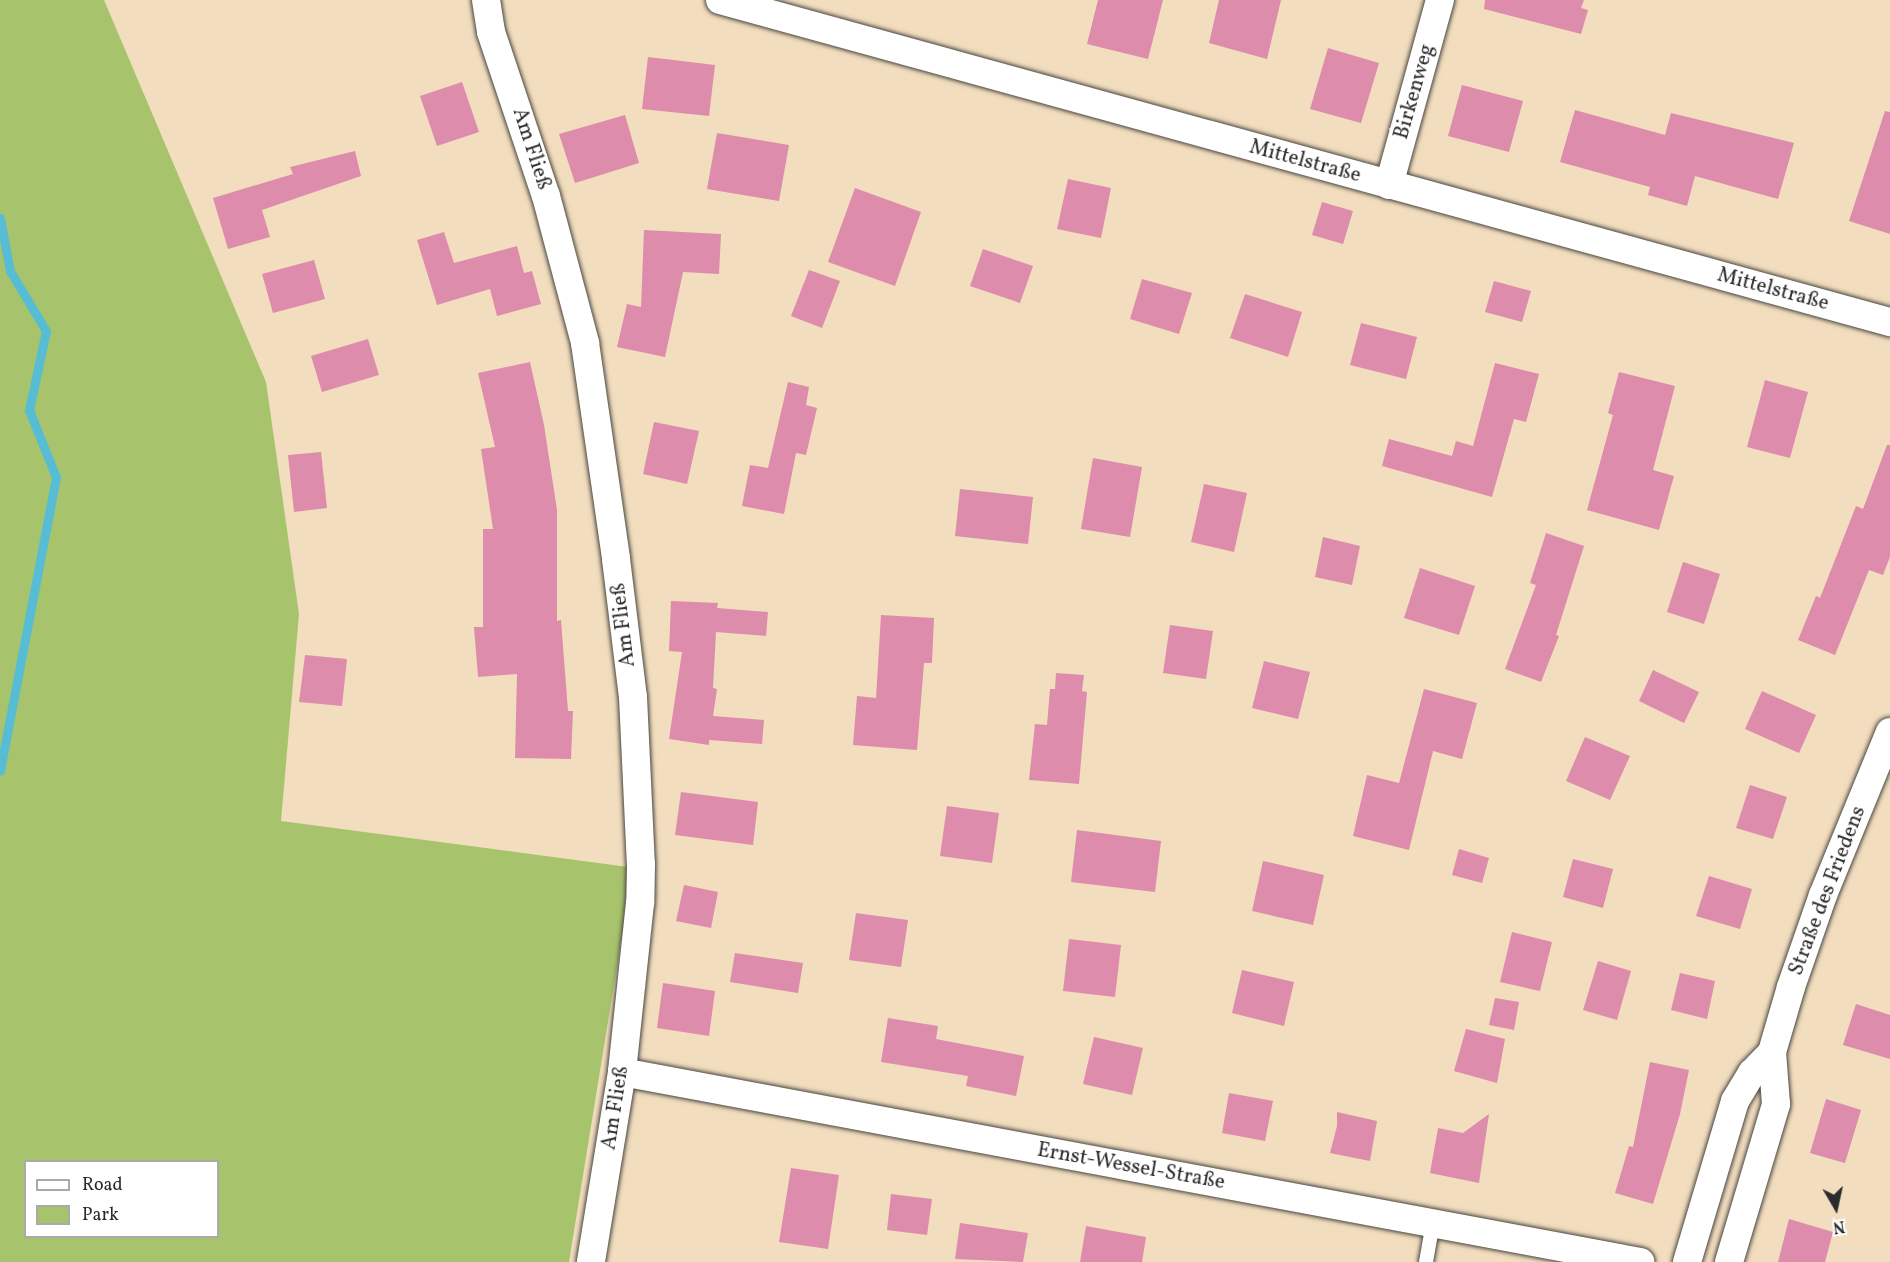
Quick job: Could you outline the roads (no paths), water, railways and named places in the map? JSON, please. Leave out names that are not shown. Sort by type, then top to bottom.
[{"type":"street","name":"Am Fließ","points":[[486,0],[491,32],[546,196],[585,343],[633,697],[641,864],[640,903],[622,1072],[591,1262]]},
{"type":"street","name":"Mittelstraße","points":[[720,0],[1890,322]]},
{"type":"street","name":"Birkenweg","points":[[1389,185],[1440,0]]},
{"type":"street","name":"Straße des Friedens","points":[[1729,1262],[1776,1104],[1772,1052],[1823,895],[1890,732]]},
{"type":"street","name":"Straße des Friedens","points":[[1687,1262],[1735,1101],[1752,1072],[1772,1052]]},
{"type":"street","name":"Ernst-Wessel-Straße","points":[[622,1072],[1640,1262]]},
{"type":"lane","points":[[1426,1262],[1432,1223]]},
{"type":"waterway","points":[[0,218],[10,271],[46,331],[29,410],[56,477],[0,771]]}]
